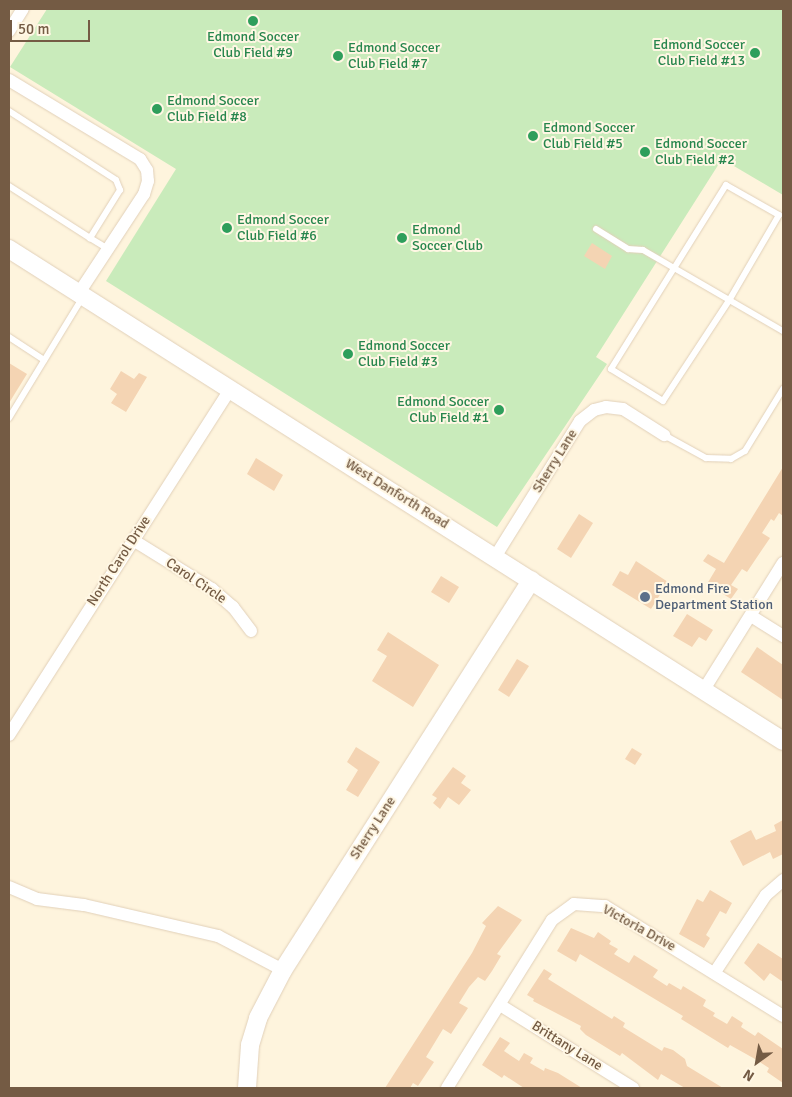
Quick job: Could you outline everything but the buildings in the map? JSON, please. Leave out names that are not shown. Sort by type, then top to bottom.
[{"type":"main road","name":"West Danforth Road","points":[[9,249],[231,388],[532,580],[703,692],[783,741]]},
{"type":"main road","name":"Sherry Lane","points":[[247,1088],[250,1045],[255,1027],[283,970],[532,580]]},
{"type":"street","points":[[9,31],[23,9]]},
{"type":"street","points":[[9,80],[140,159],[147,170],[148,181],[144,194],[81,295]]},
{"type":"street","name":"North Carol Drive","points":[[9,735],[231,388]]},
{"type":"street","name":"Sherry Lane","points":[[494,557],[580,421],[594,410],[606,407],[623,409],[664,434]]},
{"type":"street","name":"Carol Circle","points":[[133,540],[212,589],[233,607],[251,631]]},
{"type":"street","points":[[703,692],[783,563]]},
{"type":"street","points":[[751,616],[783,636]]},
{"type":"street","points":[[715,972],[766,895],[783,880]]},
{"type":"street","points":[[9,887],[37,899],[84,905],[218,936],[283,970]]},
{"type":"street","name":"Victoria Drive","points":[[447,1088],[552,920],[574,904],[605,906],[715,972],[783,1016]]},
{"type":"street","name":"Brittany Lane","points":[[500,1005],[634,1088]]},
{"type":"lane","points":[[9,111],[116,180],[120,190],[90,238]]},
{"type":"lane","points":[[726,185],[781,213],[730,300],[663,401],[611,369],[675,268],[726,185]]},
{"type":"lane","points":[[9,186],[108,249]]},
{"type":"lane","points":[[596,229],[628,249],[643,250],[783,331]]},
{"type":"lane","points":[[9,418],[81,295]]},
{"type":"lane","points":[[9,338],[44,360]]},
{"type":"lane","points":[[664,434],[706,458],[731,458],[745,452],[783,389]]},
{"type":"green space","name":"Edmond Soccer Club","points":[[47,9],[783,9],[783,195],[722,159],[596,357],[607,364],[497,527],[106,281],[176,169],[10,67]]},
{"type":"place","name":"Edmond Soccer Club Field #9","points":[[253,21]]},
{"type":"place","name":"Edmond Soccer Club Field #13","points":[[755,53]]},
{"type":"place","name":"Edmond Soccer Club Field #7","points":[[338,56]]},
{"type":"place","name":"Edmond Soccer Club Field #8","points":[[157,109]]},
{"type":"place","name":"Edmond Soccer Club Field #5","points":[[533,136]]},
{"type":"place","name":"Edmond Soccer Club Field #2","points":[[645,152]]},
{"type":"place","name":"Edmond Soccer Club Field #6","points":[[227,228]]},
{"type":"place","name":"Edmond Soccer Club","points":[[402,238]]},
{"type":"place","name":"Edmond Soccer Club Field #3","points":[[348,354]]},
{"type":"place","name":"Edmond Soccer Club Field #1","points":[[499,410]]},
{"type":"place","name":"Edmond Fire Department Station","points":[[645,597]]}]
